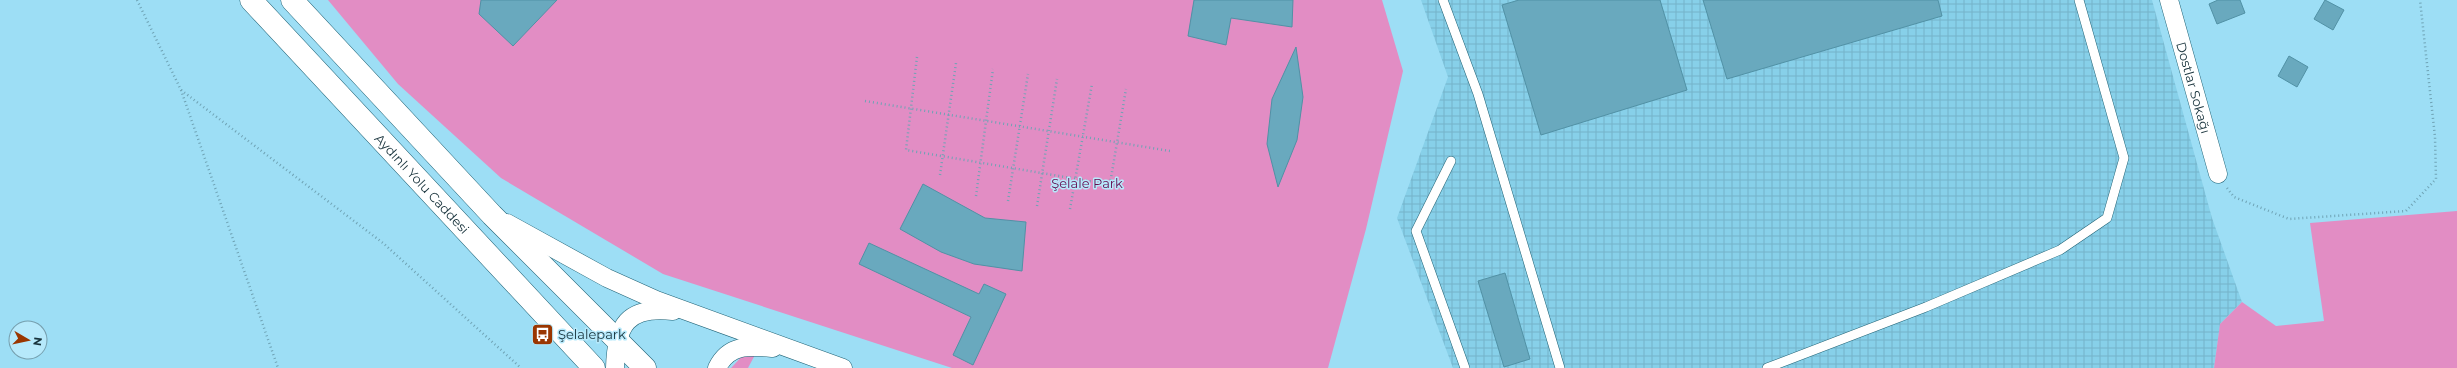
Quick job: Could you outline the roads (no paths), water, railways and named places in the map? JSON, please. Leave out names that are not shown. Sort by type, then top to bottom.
[{"type":"main road","name":"Aydınlı Yolu Caddesi","points":[[251,0],[594,368]]},
{"type":"main road","points":[[292,0],[492,215],[645,368]]},
{"type":"street","name":"Dostlar Sokağı","points":[[2169,0],[2218,174]]},
{"type":"street","points":[[492,215],[607,278],[697,316],[798,350],[843,368]]},
{"type":"street","points":[[615,368],[617,340],[627,320],[640,311],[659,309],[697,316]]},
{"type":"street","points":[[717,368],[728,353],[735,349],[758,347],[798,350]]},
{"type":"lane","points":[[1443,0],[1478,94],[1560,368]]},
{"type":"lane","points":[[1767,368],[1926,308],[2053,253],[2107,218],[2124,158],[2079,0]]},
{"type":"lane","points":[[1451,161],[1416,231],[1465,368]]},
{"type":"place","name":"Şelalepark","points":[[542,334]]},
{"type":"park label","name":"Şelale Park","points":[[1087,183]]}]
